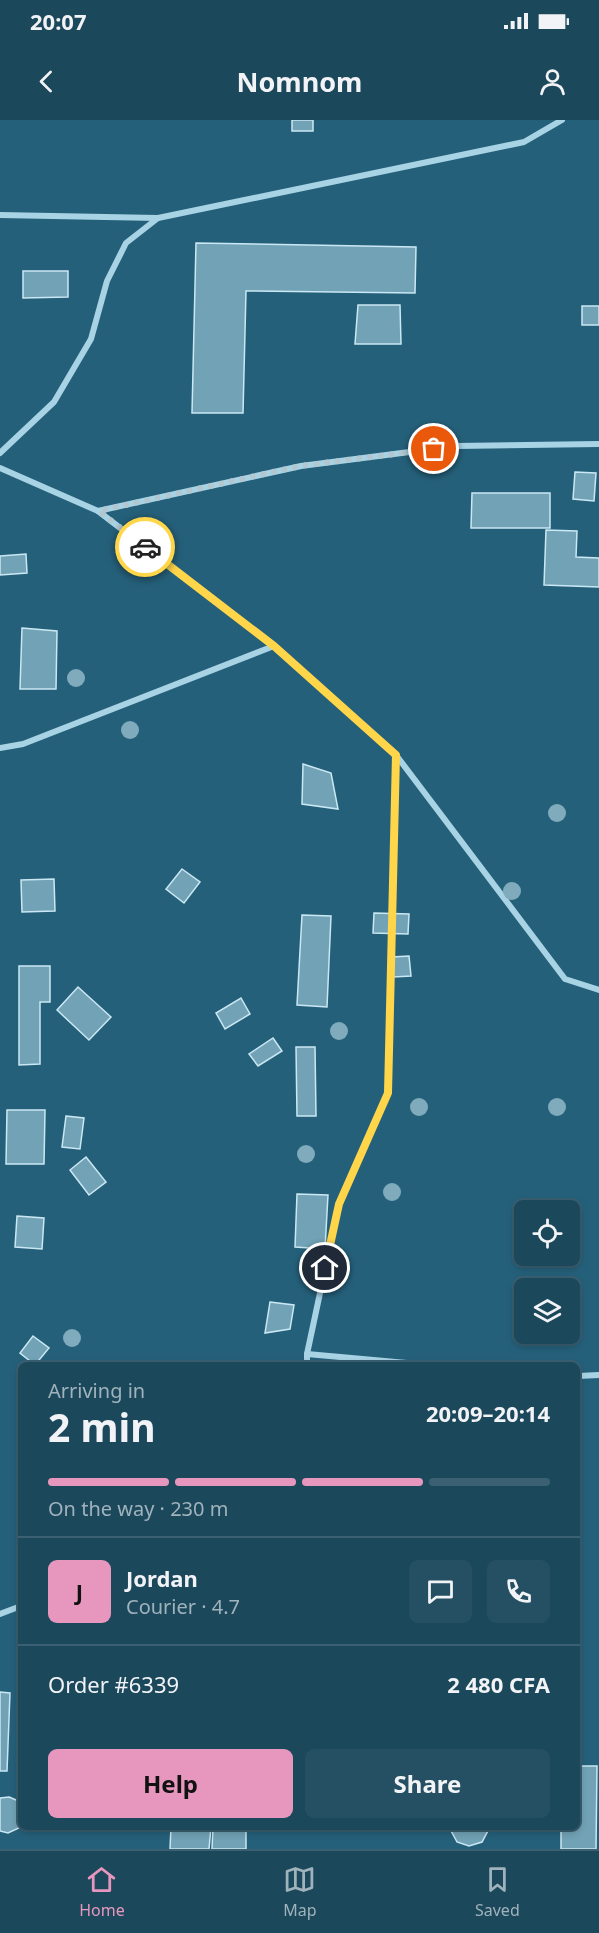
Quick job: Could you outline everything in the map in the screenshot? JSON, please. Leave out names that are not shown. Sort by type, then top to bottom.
[{"type":"street","points":[[0,215],[158,218],[524,142],[562,120]]},
{"type":"street","points":[[0,453],[54,402],[91,339],[107,281],[126,243],[158,218]]},
{"type":"street","points":[[99,511],[312,465],[456,446],[599,444]]},
{"type":"street","points":[[0,468],[99,511],[274,646],[396,755],[565,979],[599,990]]},
{"type":"street","points":[[0,748],[23,744],[274,646]]},
{"type":"street","points":[[307,1362],[339,1204],[388,1093],[396,755]]},
{"type":"street","points":[[307,1354],[396,1362]]},
{"type":"street","points":[[580,1376],[599,1375]]},
{"type":"street","points":[[0,1614],[18,1607]]},
{"type":"building","points":[[292,120],[313,120],[313,131],[292,131]]},
{"type":"building","points":[[196,243],[416,247],[415,293],[246,291],[243,413],[192,413]]},
{"type":"building","points":[[23,271],[68,271],[68,297],[23,298]]},
{"type":"building","points":[[358,305],[400,305],[401,344],[355,344]]},
{"type":"building","points":[[582,306],[599,306],[599,325],[582,325]]},
{"type":"building","points":[[575,472],[596,473],[594,501],[573,499]]},
{"type":"building","points":[[472,493],[550,493],[550,528],[471,528]]},
{"type":"building","points":[[546,530],[577,531],[576,557],[599,558],[599,587],[544,585]]},
{"type":"building","points":[[26,554],[27,573],[0,575],[0,556]]},
{"type":"building","points":[[22,628],[57,631],[56,689],[20,689]]},
{"type":"building","points":[[303,764],[331,773],[338,809],[302,804]]},
{"type":"building","points":[[182,869],[200,882],[184,903],[166,889]]},
{"type":"building","points":[[54,879],[55,911],[22,912],[21,880]]},
{"type":"building","points":[[374,913],[409,914],[408,934],[373,933]]},
{"type":"building","points":[[302,915],[331,916],[327,1007],[297,1005]]},
{"type":"building","points":[[409,956],[411,976],[393,977],[392,957]]},
{"type":"building","points":[[19,966],[50,966],[50,1002],[40,1002],[40,1064],[19,1065]]},
{"type":"building","points":[[78,987],[111,1017],[89,1040],[57,1010]]},
{"type":"building","points":[[241,998],[250,1014],[225,1029],[216,1013]]},
{"type":"building","points":[[273,1038],[282,1051],[258,1066],[249,1054]]},
{"type":"building","points":[[296,1047],[315,1047],[316,1116],[297,1116]]},
{"type":"building","points":[[7,1110],[45,1110],[44,1164],[6,1164]]},
{"type":"building","points":[[66,1116],[84,1118],[80,1149],[62,1147]]},
{"type":"building","points":[[86,1157],[106,1182],[89,1195],[70,1170]]},
{"type":"building","points":[[297,1194],[328,1195],[325,1249],[295,1247]]},
{"type":"building","points":[[17,1216],[44,1218],[42,1249],[15,1247]]},
{"type":"building","points":[[270,1302],[294,1305],[290,1329],[265,1333]]},
{"type":"building","points":[[33,1336],[49,1348],[37,1362],[31,1362],[20,1353]]},
{"type":"building","points":[[0,1692],[10,1693],[7,1771],[0,1771]]},
{"type":"building","points":[[580,1766],[597,1766],[596,1849],[561,1849],[561,1830],[580,1830]]},
{"type":"building","points":[[9,1797],[18,1801],[18,1828],[8,1833],[0,1831],[0,1798]]},
{"type":"building","points":[[171,1830],[211,1830],[209,1849],[170,1849]]},
{"type":"building","points":[[213,1830],[246,1830],[246,1849],[212,1849]]},
{"type":"building","points":[[451,1830],[488,1830],[482,1842],[469,1846],[457,1842]]},
{"type":"way so far","points":[[145,547],[99,511],[300,466],[434,449]]},
{"type":"route","points":[[145,547],[274,646],[396,755],[388,1093],[339,1204],[325,1268]]}]
